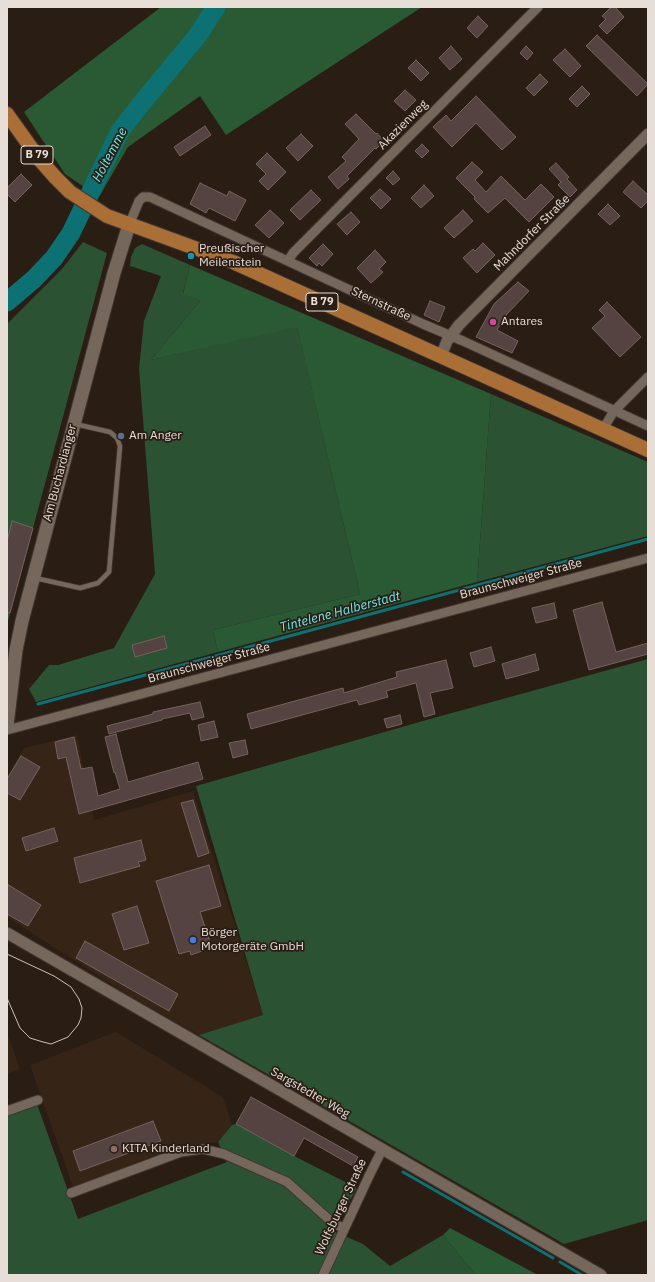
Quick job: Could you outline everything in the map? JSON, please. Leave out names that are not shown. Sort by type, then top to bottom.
[{"type":"main road","name":"Sternstraße","points":[[7,114],[48,169],[70,192],[103,213],[129,225],[233,262],[648,450]]},
{"type":"main road","name":"Am Buchardianger","points":[[7,725],[16,650],[33,578],[121,247],[129,225]]},
{"type":"street","name":"Akazienweg","points":[[288,261],[293,253],[538,7]]},
{"type":"street","name":"Mahndorfer Straße","points":[[441,356],[451,335],[648,134]]},
{"type":"street","name":"Sternstraße","points":[[129,225],[139,201],[143,197],[150,197],[423,324],[451,335],[648,426]]},
{"type":"street","points":[[603,429],[614,411],[648,376]]},
{"type":"street","name":"Braunschweiger Straße","points":[[7,730],[648,558]]},
{"type":"street","name":"Sargstedter Weg","points":[[7,933],[601,1275]]},
{"type":"street","points":[[7,1111],[38,1100]]},
{"type":"street","points":[[71,1193],[181,1152],[203,1149],[224,1154],[287,1182],[334,1224],[344,1228]]},
{"type":"street","name":"Wolfsburger Straße","points":[[323,1275],[382,1150]]},
{"type":"lane","points":[[33,578],[80,588],[98,583],[109,572],[120,446],[117,438],[110,432],[73,424]]},
{"type":"shaded area","points":[[77,735],[94,820],[193,791],[263,1015],[199,1035],[130,996],[7,917],[7,777],[24,748]]},
{"type":"shaded area","points":[[7,1032],[20,1069],[7,1074]]},
{"type":"shaded area","points":[[116,1032],[223,1097],[232,1125],[218,1142],[175,1147],[73,1187],[30,1065]]},
{"type":"green space","points":[[161,7],[422,7],[226,135],[200,96],[128,147],[99,197],[65,174],[24,112]]},
{"type":"green space","points":[[83,242],[107,253],[7,625],[7,324],[62,269]]},
{"type":"green space","points":[[142,244],[190,265],[183,293],[200,301],[151,360],[297,326],[360,594],[213,630],[218,652],[36,702],[29,689],[49,665],[58,665],[114,648],[155,574],[139,368],[144,321],[161,276],[130,266],[131,257],[135,248]]},
{"type":"green space","points":[[190,265],[491,394],[477,582],[218,652],[213,630],[360,594],[297,327],[151,360],[200,301],[183,294]]},
{"type":"green space","points":[[491,394],[648,462],[648,536],[477,582]]},
{"type":"green space","points":[[648,659],[648,1220],[564,1244],[199,1035],[263,1015],[196,786],[430,719]]},
{"type":"green space","points":[[37,1104],[78,1219],[227,1162],[218,1142],[232,1125],[236,1124],[357,1188],[333,1231],[363,1244],[390,1266],[443,1235],[476,1275],[7,1275],[7,1115]]},
{"type":"green space","points":[[450,1228],[538,1275],[476,1275],[443,1235]]},
{"type":"building","points":[[611,7],[615,7],[624,17],[607,34],[599,26],[606,19],[602,16]]},
{"type":"building","points":[[478,16],[488,26],[477,38],[467,28]]},
{"type":"building","points":[[597,35],[648,84],[637,96],[586,46]]},
{"type":"building","points":[[451,46],[462,59],[450,70],[439,58]]},
{"type":"building","points":[[526,46],[533,53],[527,60],[520,53]]},
{"type":"building","points":[[565,49],[581,66],[570,77],[553,60]]},
{"type":"building","points":[[416,60],[429,73],[421,81],[408,68]]},
{"type":"building","points":[[540,74],[548,82],[534,96],[526,88]]},
{"type":"building","points":[[582,86],[590,94],[577,107],[569,99]]},
{"type":"building","points":[[405,90],[416,100],[405,111],[394,101]]},
{"type":"building","points":[[476,96],[516,137],[502,150],[476,123],[452,147],[433,127],[446,115],[451,121]]},
{"type":"building","points":[[356,114],[384,141],[347,176],[349,179],[338,189],[328,177],[346,161],[342,157],[359,139],[345,124]]},
{"type":"building","points":[[205,126],[211,135],[180,156],[174,147]]},
{"type":"building","points":[[301,134],[313,146],[298,161],[286,148]]},
{"type":"building","points":[[422,144],[429,151],[422,158],[415,151]]},
{"type":"building","points":[[267,153],[286,172],[268,190],[259,181],[266,174],[256,164]]},
{"type":"building","points":[[472,162],[483,172],[475,180],[486,192],[501,176],[525,200],[541,184],[554,197],[529,222],[505,198],[488,213],[474,199],[475,197],[456,178]]},
{"type":"building","points":[[556,163],[569,177],[567,179],[577,190],[570,197],[558,185],[561,182],[549,169]]},
{"type":"building","points":[[393,171],[400,179],[393,185],[386,178]]},
{"type":"building","points":[[21,174],[32,185],[15,202],[7,194],[7,188]]},
{"type":"building","points":[[633,181],[648,195],[648,201],[641,208],[623,192]]},
{"type":"building","points":[[200,183],[227,196],[229,191],[246,200],[235,221],[209,208],[206,213],[190,204]]},
{"type":"building","points":[[424,185],[434,196],[421,208],[411,198]]},
{"type":"building","points":[[380,189],[391,199],[381,209],[370,198]]},
{"type":"building","points":[[311,190],[321,200],[300,220],[290,210]]},
{"type":"building","points":[[608,204],[620,216],[610,225],[598,214]]},
{"type":"building","points":[[270,210],[284,223],[269,238],[255,225]]},
{"type":"building","points":[[463,210],[473,221],[454,238],[444,228]]},
{"type":"building","points":[[351,212],[360,222],[347,235],[337,224]]},
{"type":"building","points":[[483,243],[495,255],[477,273],[463,258],[473,249],[475,251]]},
{"type":"building","points":[[323,244],[333,254],[322,266],[319,263],[317,266],[309,258]]},
{"type":"building","points":[[375,250],[386,262],[379,269],[383,272],[371,283],[357,268]]},
{"type":"building","name":"Antares","points":[[518,282],[529,291],[507,314],[497,330],[518,341],[512,353],[476,337],[494,304]]},
{"type":"building","points":[[430,301],[445,307],[439,322],[424,315]]},
{"type":"building","points":[[607,302],[641,337],[620,357],[592,328],[605,316],[599,310]]},
{"type":"building","points":[[12,521],[33,528],[10,613],[7,613],[7,542]]},
{"type":"building","points":[[602,602],[616,652],[648,643],[648,654],[589,670],[573,610]]},
{"type":"building","points":[[554,603],[557,618],[536,623],[532,608]]},
{"type":"building","points":[[164,636],[167,648],[135,657],[132,645]]},
{"type":"building","points":[[491,647],[495,661],[474,667],[470,653]]},
{"type":"building","points":[[535,654],[539,670],[506,679],[502,664]]},
{"type":"building","points":[[446,660],[453,688],[430,693],[435,714],[424,717],[416,683],[386,691],[388,697],[359,705],[357,700],[251,729],[247,714],[343,688],[344,693],[397,677],[396,672]]},
{"type":"building","points":[[200,702],[204,717],[192,720],[190,713],[162,719],[109,734],[107,726],[153,714],[153,712]]},
{"type":"building","points":[[400,715],[402,724],[387,728],[384,719]]},
{"type":"building","points":[[214,721],[218,737],[201,741],[198,725]]},
{"type":"building","points":[[116,734],[128,782],[198,762],[203,779],[79,814],[66,757],[58,759],[55,742],[74,737],[81,769],[92,767],[98,796],[120,789],[115,772],[114,773],[105,737]]},
{"type":"building","points":[[245,740],[248,754],[233,758],[229,743]]},
{"type":"building","points":[[21,756],[40,767],[20,800],[7,793],[7,779]]},
{"type":"building","points":[[193,800],[209,853],[198,857],[181,803]]},
{"type":"building","points":[[54,828],[58,841],[26,851],[22,838]]},
{"type":"building","points":[[141,840],[146,860],[138,862],[140,866],[80,883],[74,858]]},
{"type":"building","points":[[209,865],[221,906],[200,912],[211,945],[201,948],[202,951],[191,955],[190,951],[179,954],[156,881]]},
{"type":"building","points":[[7,884],[41,905],[28,926],[7,914]]},
{"type":"building","points":[[137,906],[149,943],[124,950],[112,914]]},
{"type":"building","points":[[85,941],[178,994],[169,1011],[76,958]]},
{"type":"building","points":[[251,1097],[358,1157],[353,1166],[304,1138],[294,1156],[236,1124]]},
{"type":"building","points":[[153,1121],[161,1141],[80,1171],[73,1151]]},
{"type":"waterway","name":"Holtemme","points":[[7,302],[34,279],[54,258],[71,233],[120,131],[198,35],[216,7]]},
{"type":"waterway","name":"Tintelene Halberstadt","points":[[38,704],[648,539]]},
{"type":"waterway","points":[[403,1172],[553,1258]]},
{"type":"waterway","points":[[560,1262],[582,1275]]},
{"type":"tram line","points":[[7,954],[54,976],[71,987],[79,999],[82,1008],[81,1018],[78,1025],[68,1037],[51,1044],[43,1042],[30,1038],[20,1028],[7,998]]},
{"type":"place","name":"Preußischer Meilenstein","points":[[191,256]]},
{"type":"place","name":"Antares","points":[[493,322]]},
{"type":"place","name":"Am Anger","points":[[121,436]]},
{"type":"place","name":"Börger Motorgeräte GmbH","points":[[193,940]]},
{"type":"place","name":"KITA Kinderland","points":[[114,1149]]}]
